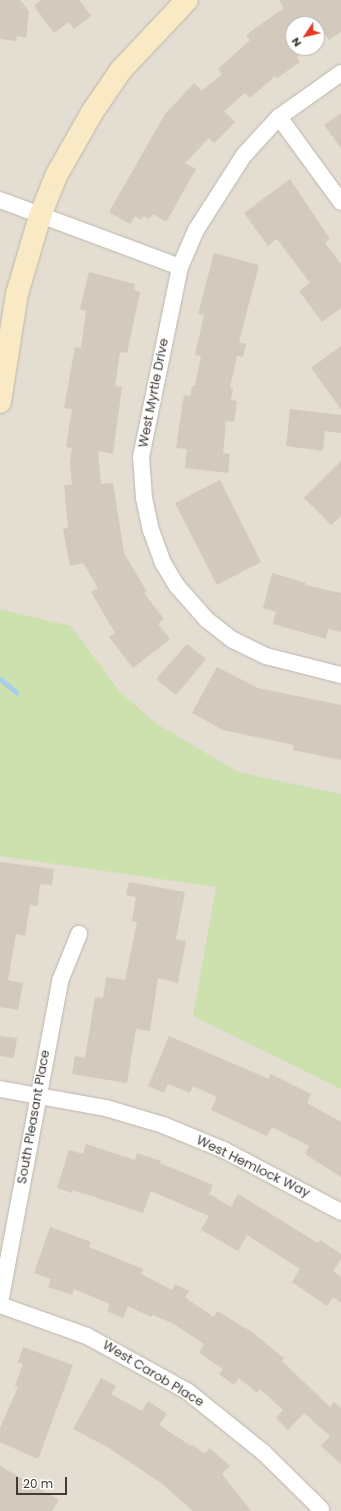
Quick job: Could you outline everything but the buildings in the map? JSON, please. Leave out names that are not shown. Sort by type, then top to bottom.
[{"type":"street","points":[[0,402],[17,294],[40,216],[56,176],[101,99],[145,42],[187,0]]},
{"type":"street","name":"West Myrtle Drive","points":[[341,73],[280,116],[244,155],[196,230],[180,267],[141,457],[144,498],[151,530],[163,563],[177,586],[207,620],[233,640],[266,656],[341,675]]},
{"type":"street","points":[[280,116],[341,202]]},
{"type":"street","points":[[0,200],[180,267]]},
{"type":"street","name":"South Pleasant Place","points":[[0,1304],[37,1094],[60,981],[79,934]]},
{"type":"street","name":"West Hemlock Way","points":[[0,1089],[37,1094],[106,1108],[163,1126],[224,1150],[341,1212]]},
{"type":"street","name":"West Carob Place","points":[[0,1304],[87,1336],[187,1391],[264,1454],[321,1509]]},
{"type":"shaded area","points":[[0,0],[341,0],[341,1511],[0,1511]]},
{"type":"green space","points":[[0,609],[71,626],[120,692],[157,724],[238,772],[341,794],[341,1089],[193,1016],[216,887],[0,856]]},
{"type":"waterway","points":[[0,679],[16,692]]}]
